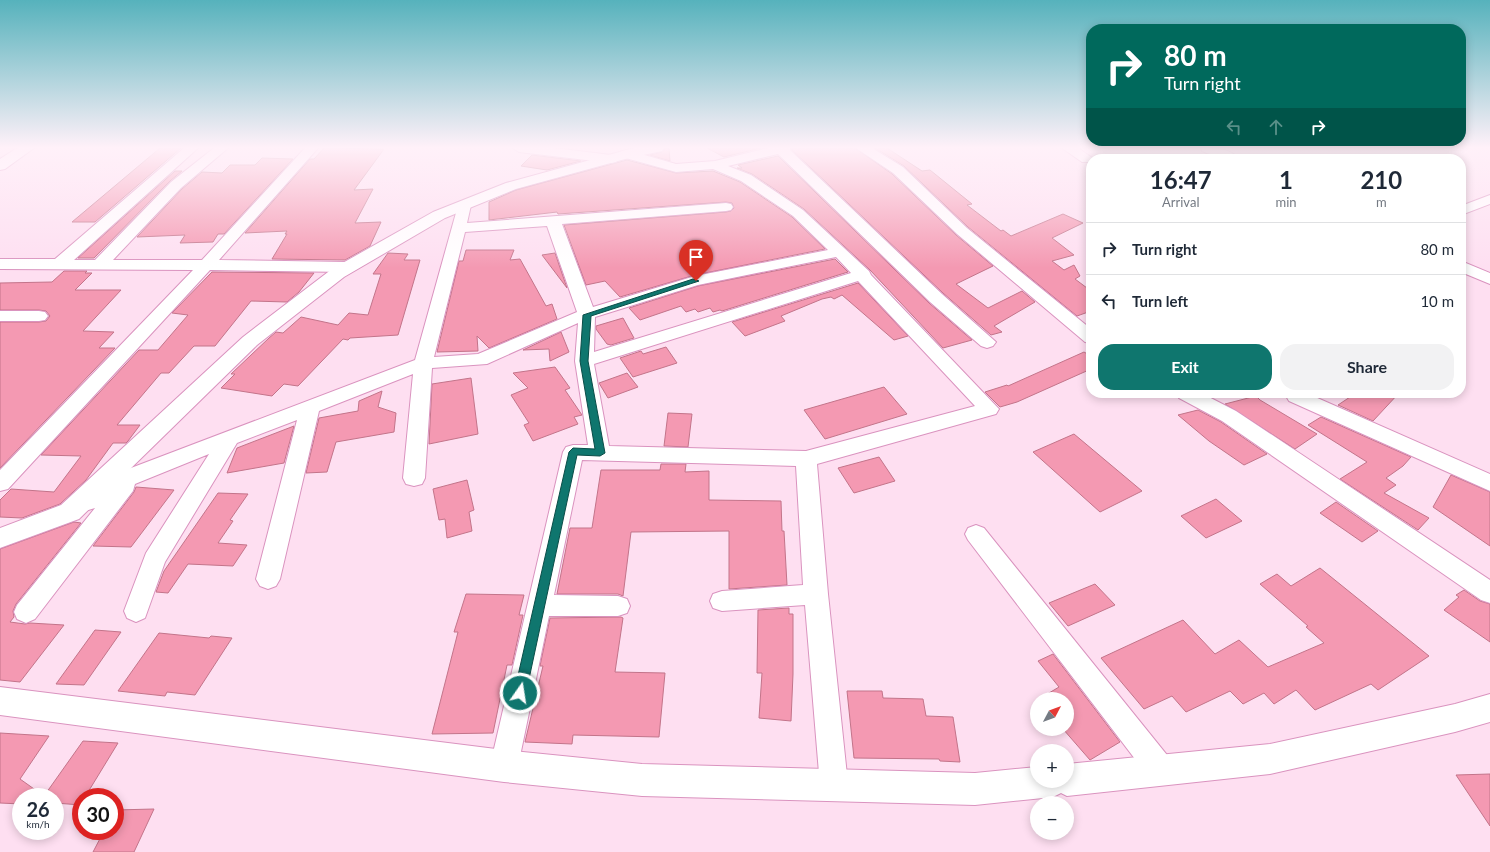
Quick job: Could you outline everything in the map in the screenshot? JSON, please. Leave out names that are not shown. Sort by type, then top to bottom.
[{"type":"street","points":[[58,265],[146,188]]},
{"type":"street","points":[[99,265],[133,232],[173,188]]},
{"type":"street","points":[[0,483],[206,265],[276,188]]},
{"type":"street","points":[[70,512],[250,341],[338,273],[438,215],[507,188]]},
{"type":"street","points":[[504,766],[573,452],[806,459],[989,409],[887,303],[863,274],[798,213],[761,188]]},
{"type":"street","points":[[823,188],[936,298],[987,342]]},
{"type":"street","points":[[917,188],[962,231],[1086,334]]},
{"type":"street","points":[[1466,209],[1490,199]]},
{"type":"street","points":[[414,478],[423,363],[464,205]]},
{"type":"street","points":[[459,228],[726,207]]},
{"type":"street","points":[[557,220],[554,223],[587,315],[584,361],[600,453]]},
{"type":"street","points":[[0,538],[70,512],[131,477],[423,363],[481,360],[575,318],[696,281],[840,252]]},
{"type":"street","points":[[0,264],[347,267]]},
{"type":"street","points":[[1466,268],[1490,279]]},
{"type":"street","points":[[584,361],[691,326],[863,274]]},
{"type":"street","points":[[0,316],[39,316]]},
{"type":"street","points":[[1195,398],[1229,416],[1490,593]]},
{"type":"street","points":[[1300,398],[1490,483]]},
{"type":"street","points":[[268,579],[310,407]]},
{"type":"street","points":[[136,611],[154,560],[231,437]]},
{"type":"street","points":[[806,459],[816,594],[834,785]]},
{"type":"street","points":[[26,612],[131,477]]},
{"type":"street","points":[[976,534],[1161,770]]},
{"type":"street","points":[[722,601],[816,594]]},
{"type":"street","points":[[539,605],[618,606]]},
{"type":"street","points":[[0,701],[504,766],[642,780],[975,789],[1030,783]]},
{"type":"street","points":[[1074,779],[1270,759],[1456,718],[1490,708]]},
{"type":"building","points":[[113,188],[135,188],[95,222],[72,222]]},
{"type":"building","points":[[156,188],[163,188],[94,258],[78,258]]},
{"type":"building","points":[[183,188],[267,188],[224,234],[218,234],[213,242],[180,243],[185,235],[137,237]]},
{"type":"building","points":[[285,188],[356,188],[354,190],[373,189],[355,223],[381,222],[370,246],[345,260],[272,259],[287,234],[285,234],[287,231],[245,233]]},
{"type":"building","points":[[524,188],[749,188],[792,217],[825,249],[695,275],[620,297],[605,281],[586,285],[564,225],[726,212],[731,211],[734,208],[732,203],[726,202],[558,214],[557,212],[489,220],[489,202]]},
{"type":"building","points":[[772,188],[811,188],[929,303],[972,340],[943,348],[870,270],[804,209]]},
{"type":"building","points":[[832,188],[906,188],[956,235],[993,266],[956,284],[988,308],[1022,291],[1035,302],[994,326],[1002,332],[991,335],[943,293]]},
{"type":"building","points":[[927,188],[952,188],[972,204],[967,205],[1001,231],[1003,230],[1011,236],[1063,214],[1083,223],[1052,238],[1074,255],[1052,261],[1064,270],[1074,265],[1080,276],[1075,279],[1086,287],[1086,313],[1077,316],[968,227]]},
{"type":"building","points":[[466,250],[514,250],[510,260],[520,259],[546,306],[552,304],[557,319],[489,348],[477,336],[478,351],[437,352],[459,261],[463,261]]},
{"type":"building","points":[[388,253],[408,254],[404,260],[420,260],[398,335],[350,338],[348,340],[343,339],[298,386],[284,384],[272,396],[221,388],[235,374],[231,374],[269,338],[276,332],[283,333],[301,317],[338,325],[349,313],[368,315],[381,274],[373,274]]},
{"type":"building","points":[[555,253],[567,288],[542,255]]},
{"type":"building","points":[[835,259],[848,272],[722,311],[720,310],[713,312],[710,308],[698,312],[695,309],[686,312],[681,306],[640,320],[629,308],[698,286]]},
{"type":"building","points":[[64,271],[87,271],[85,273],[92,273],[75,290],[121,290],[83,331],[114,332],[99,348],[115,348],[0,468],[0,322],[39,322],[46,321],[50,316],[46,311],[39,310],[0,310],[0,283],[52,282]]},
{"type":"building","points":[[212,272],[314,273],[299,292],[287,302],[251,301],[215,346],[194,346],[169,373],[161,373],[117,425],[140,425],[128,441],[126,443],[113,443],[86,480],[60,504],[22,518],[0,517],[0,500],[11,489],[54,492],[81,456],[41,455],[139,350],[158,350],[188,315],[172,313]]},
{"type":"building","points":[[858,283],[908,336],[894,340],[842,295],[834,299],[831,297],[822,299],[781,316],[785,321],[745,336],[732,322]]},
{"type":"building","points":[[623,318],[634,338],[611,345],[607,344],[596,329],[596,326]]},
{"type":"building","points":[[561,332],[569,352],[550,361],[549,349],[523,350]]},
{"type":"building","points":[[666,347],[677,363],[633,377],[620,358],[641,351],[643,354]]},
{"type":"building","points":[[1084,352],[1086,353],[1086,371],[1017,402],[1000,407],[985,392],[1007,385],[1008,386]]},
{"type":"building","points":[[555,367],[570,388],[565,390],[582,415],[574,417],[578,424],[533,441],[524,425],[529,423],[511,395],[528,388],[513,373]]},
{"type":"building","points":[[627,373],[638,387],[608,398],[599,383]]},
{"type":"building","points":[[471,378],[478,434],[429,444],[432,384]]},
{"type":"building","points":[[884,387],[907,414],[825,439],[804,410]]},
{"type":"building","points":[[382,391],[378,407],[396,413],[394,432],[336,442],[327,472],[306,473],[319,418],[358,411],[359,401]]},
{"type":"building","points":[[1248,398],[1258,398],[1317,434],[1295,449],[1225,404]]},
{"type":"building","points":[[1348,398],[1394,398],[1373,421],[1338,405]]},
{"type":"building","points":[[1198,410],[1221,422],[1267,454],[1244,465],[1209,441],[1178,415]]},
{"type":"building","points":[[668,413],[692,414],[688,447],[664,446]]},
{"type":"building","points":[[1321,417],[1411,457],[1403,466],[1386,478],[1396,485],[1384,493],[1429,518],[1418,530],[1340,479],[1367,462],[1308,425]]},
{"type":"building","points":[[294,426],[284,463],[227,473],[237,448]]},
{"type":"building","points":[[1074,434],[1142,491],[1100,512],[1033,452]]},
{"type":"building","points":[[879,457],[895,481],[854,493],[838,468]]},
{"type":"building","points":[[661,464],[686,464],[685,472],[709,471],[709,500],[781,501],[787,585],[729,589],[729,531],[631,532],[623,596],[618,594],[557,594],[570,528],[592,528],[601,470],[660,470]]},
{"type":"building","points":[[1451,475],[1490,492],[1490,546],[1433,507]]},
{"type":"building","points":[[467,480],[474,510],[469,512],[472,531],[447,538],[445,519],[439,520],[433,489]]},
{"type":"building","points":[[136,487],[174,490],[131,547],[93,546],[134,492]]},
{"type":"building","points":[[218,493],[248,494],[230,520],[233,521],[218,543],[247,545],[233,566],[188,564],[168,593],[156,592],[164,571]]},
{"type":"building","points":[[1216,499],[1242,521],[1206,538],[1181,516]]},
{"type":"building","points":[[1336,502],[1378,531],[1362,542],[1320,513]]},
{"type":"building","points":[[74,522],[81,523],[16,604],[13,611],[14,617],[10,622],[64,625],[20,682],[0,680],[0,549]]},
{"type":"building","points":[[1320,568],[1429,656],[1378,690],[1371,684],[1315,710],[1296,690],[1274,704],[1264,693],[1243,704],[1230,691],[1186,712],[1172,696],[1144,709],[1101,658],[1183,620],[1215,654],[1239,640],[1268,667],[1324,643],[1306,627],[1308,626],[1260,584],[1277,574],[1291,586]]},
{"type":"building","points":[[1095,584],[1115,605],[1068,626],[1049,603]]},
{"type":"building","points":[[1464,590],[1480,601],[1490,604],[1490,642],[1444,610],[1459,597],[1456,595]]},
{"type":"building","points":[[466,594],[524,595],[519,615],[523,615],[512,665],[507,665],[493,733],[432,734],[458,632],[454,632]]},
{"type":"building","points":[[789,608],[789,614],[793,614],[791,721],[759,718],[762,673],[757,673],[758,610]]},
{"type":"building","points":[[550,618],[623,618],[615,672],[665,673],[659,737],[573,735],[572,744],[525,742],[543,666],[540,666]]},
{"type":"building","points":[[95,630],[121,632],[84,685],[56,684]]},
{"type":"building","points":[[159,633],[209,638],[211,636],[232,638],[195,695],[167,692],[165,696],[118,691]]},
{"type":"building","points":[[1053,654],[1120,742],[1090,760],[1069,736],[1074,736],[1074,692],[1051,692],[1059,687],[1038,661]]},
{"type":"building","points":[[847,691],[882,691],[883,698],[923,699],[926,716],[953,717],[960,762],[940,761],[939,759],[854,758]]},
{"type":"building","points":[[0,733],[49,736],[20,779],[33,788],[12,788],[12,804],[0,803]]},
{"type":"building","points":[[83,741],[118,743],[90,788],[72,788],[72,804],[64,804],[64,788],[50,788]]},
{"type":"building","points":[[1490,774],[1490,826],[1456,775]]},
{"type":"building","points":[[154,809],[134,852],[93,852],[99,840],[124,840],[124,810]]},
{"type":"route","points":[[520,693],[573,452],[600,453],[584,361],[587,315],[696,281]]}]
